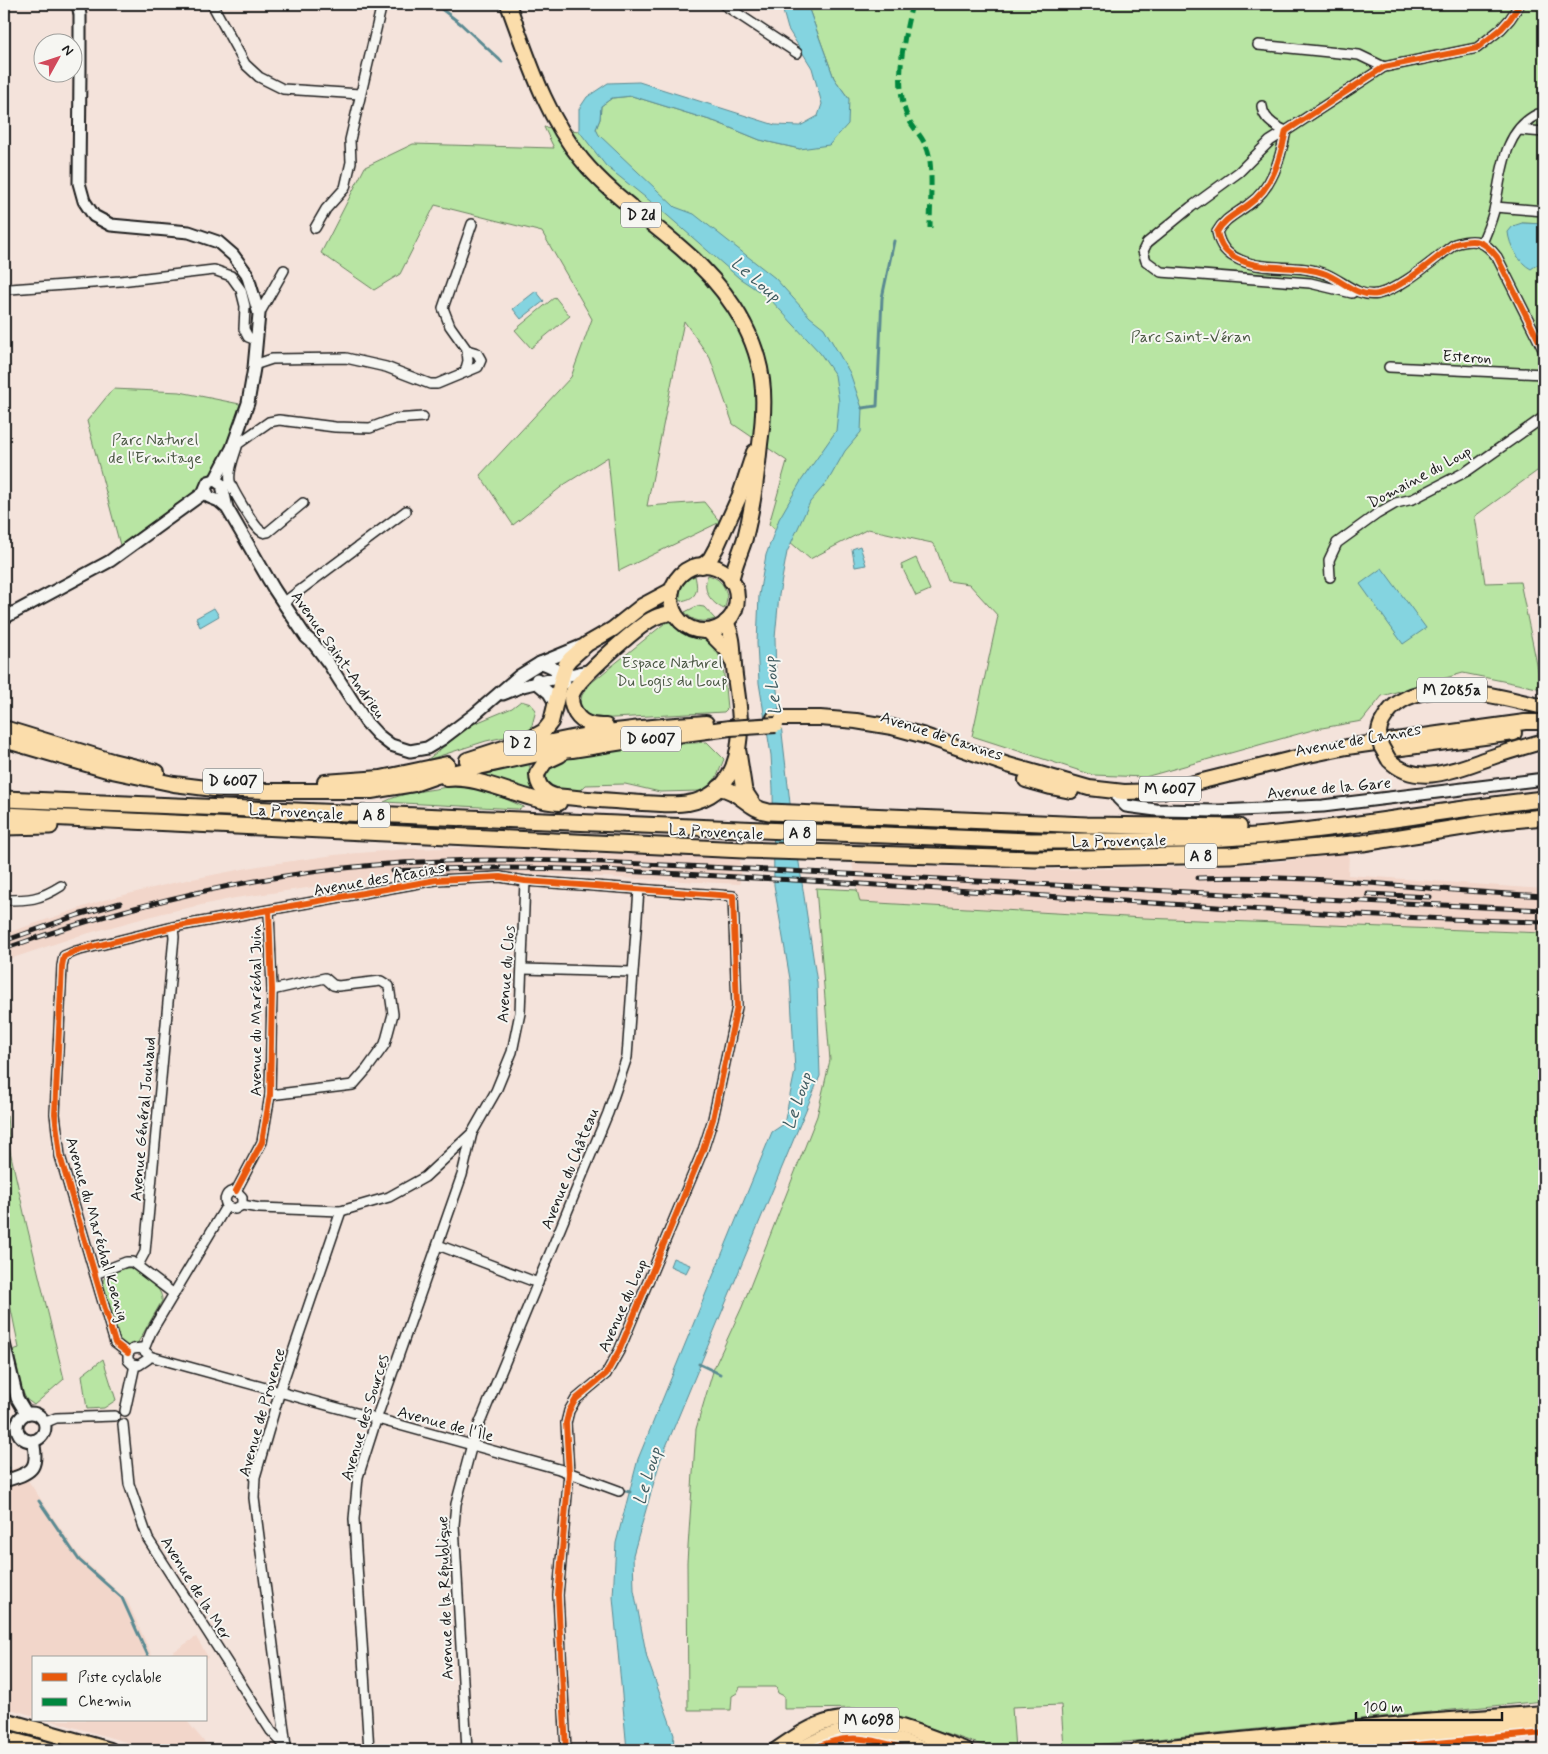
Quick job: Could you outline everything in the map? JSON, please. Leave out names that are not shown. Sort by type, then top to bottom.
[{"type":"highway","points":[[738,752],[744,791],[754,806]]},
{"type":"highway","points":[[719,788],[727,788],[754,806],[769,812],[1178,827],[1361,824]]},
{"type":"highway","name":"La Provençale","points":[[4,799],[744,831],[1031,841],[1146,841],[1254,836],[1361,824],[1544,799]]},
{"type":"highway","name":"La Provençale","points":[[4,815],[743,850],[1035,859],[1230,855],[1363,843],[1501,821],[1544,817]]},
{"type":"highway","points":[[4,827],[49,826],[108,820]]},
{"type":"main road","name":"D 2d","points":[[508,4],[552,114],[566,138],[582,160],[616,194],[682,248],[706,272],[729,299],[745,325],[754,346],[764,395],[763,423],[757,480],[750,518],[731,581]]},
{"type":"main road","name":"D 2d","points":[[702,566],[713,555],[740,495],[763,423]]},
{"type":"main road","points":[[693,567],[712,567],[721,571],[731,581],[736,594],[736,603],[733,613],[720,627],[708,631],[692,629],[684,624],[674,612],[671,604],[672,590],[684,572],[693,567]]},
{"type":"main road","name":"D 2","points":[[467,760],[536,737],[548,727],[556,705],[566,664],[587,644],[613,629],[648,603],[672,590]]},
{"type":"main road","name":"D 2","points":[[571,699],[576,688],[591,670],[652,619],[674,612]]},
{"type":"main road","points":[[572,750],[550,758],[541,766],[537,779],[541,787],[549,794],[604,801],[685,804],[706,797],[719,788],[729,776],[738,752],[740,718],[734,666],[735,648],[733,637],[726,622]]},
{"type":"main road","points":[[708,631],[727,650],[734,666]]},
{"type":"main road","name":"M 2085a","points":[[1544,707],[1454,690],[1430,692],[1407,698],[1395,705],[1384,718],[1379,733],[1381,746],[1394,766],[1407,772],[1423,775],[1449,772],[1544,741]]},
{"type":"main road","points":[[571,699],[572,706],[579,718],[591,725],[642,727]]},
{"type":"main road","name":"Avenue de Cannes","points":[[467,760],[522,749],[563,738],[642,727],[729,725],[775,721],[856,721],[892,727],[925,736],[1008,765],[1089,788],[1141,792],[1162,791],[1348,747],[1544,720]]},
{"type":"main road","name":"Avenue de Cannes","points":[[821,721],[889,734],[1050,787],[1118,798],[1159,798],[1185,795],[1348,755],[1544,730]]},
{"type":"main road","name":"Avenue de Cannes","points":[[4,740],[107,770],[174,784],[214,789],[266,791],[371,791],[414,784],[437,776],[548,752],[572,750],[729,725]]},
{"type":"main road","name":"D 6007","points":[[4,728],[143,769],[212,779],[264,782],[365,780],[467,760]]},
{"type":"main road","points":[[414,784],[454,778],[540,800],[588,804],[604,801]]},
{"type":"main road","points":[[1138,1750],[1424,1722],[1544,1713]]},
{"type":"main road","name":"M 6098","points":[[776,1750],[816,1726],[841,1719],[857,1718],[888,1724],[966,1750]]},
{"type":"main road","points":[[8,1723],[110,1750]]},
{"type":"main road","points":[[1252,1750],[1381,1737],[1544,1724]]},
{"type":"main road","name":"M 6098","points":[[800,1750],[822,1737],[858,1731],[886,1737],[926,1750]]},
{"type":"main road","points":[[4,1738],[50,1750]]},
{"type":"street","points":[[78,4],[80,16],[79,183],[84,201],[94,216],[111,225],[188,232],[218,242],[233,255],[247,274],[259,314]]},
{"type":"street","points":[[212,4],[245,64],[259,77],[283,89],[360,94]]},
{"type":"street","points":[[315,228],[326,210],[345,188],[351,162],[350,140],[382,4]]},
{"type":"street","points":[[722,4],[797,53]]},
{"type":"street","points":[[1520,4],[1501,29],[1477,48],[1384,67],[1270,140],[1239,172],[1191,207],[1147,243],[1143,251],[1146,261],[1161,272],[1310,282],[1352,294],[1377,294],[1395,288],[1455,244],[1466,241],[1482,243],[1490,248],[1497,257],[1544,351]]},
{"type":"street","points":[[1258,45],[1359,56],[1384,67]]},
{"type":"street","points":[[1262,106],[1262,113],[1269,122],[1275,127],[1286,131]]},
{"type":"street","points":[[1482,243],[1495,207],[1500,175],[1509,144],[1518,130],[1538,114]]},
{"type":"street","points":[[1518,130],[1544,132]]},
{"type":"street","points":[[1286,131],[1279,164],[1269,181],[1260,196],[1222,223],[1217,232],[1219,243],[1227,253],[1257,266],[1312,270],[1326,274],[1353,290],[1365,293]]},
{"type":"street","points":[[1495,207],[1544,211]]},
{"type":"street","points":[[254,365],[272,359],[346,358],[386,367],[430,384],[437,384],[466,372],[467,350],[450,326],[443,308],[472,224]]},
{"type":"street","points":[[4,288],[120,281],[214,270],[231,276],[241,290],[245,306],[244,329],[248,337],[256,340]]},
{"type":"street","points":[[284,270],[259,314],[248,403],[235,446],[230,482],[249,516],[259,530],[264,533],[268,532],[303,503]]},
{"type":"street","name":"Esteron","points":[[1389,367],[1544,374]]},
{"type":"street","points":[[235,446],[269,422],[279,420],[335,427],[370,428],[394,419],[423,417]]},
{"type":"street","name":"Domaine du Loup","points":[[1330,577],[1329,560],[1337,543],[1345,537],[1383,510],[1396,503],[1413,499],[1467,471],[1544,417]]},
{"type":"street","name":"Avenue Saint-Andrieu","points":[[235,446],[215,480],[222,485],[214,494],[227,508],[283,603],[306,637],[314,644],[329,664],[366,722],[391,745],[410,751],[427,748],[442,739],[494,698],[510,682],[540,663],[587,644]]},
{"type":"street","points":[[4,618],[110,561],[214,494]]},
{"type":"street","points":[[283,603],[406,511]]},
{"type":"street","points":[[556,705],[549,693],[537,682],[537,670],[540,663],[554,668],[562,677],[571,699]]},
{"type":"street","name":"D 2","points":[[494,698],[516,688],[591,670]]},
{"type":"street","name":"Avenue de la Gare","points":[[1118,798],[1126,806],[1156,810],[1219,811],[1323,806],[1544,779]]},
{"type":"street","name":"Avenue des Acacias","points":[[64,956],[76,951],[173,927],[436,880],[500,878],[733,896]]},
{"type":"street","name":"Avenue du Clos","points":[[242,1204],[259,1208],[341,1211],[389,1197],[425,1177],[472,1133],[496,1092],[512,1052],[520,1013],[523,969],[524,881]]},
{"type":"street","points":[[4,900],[31,900],[48,895],[62,886]]},
{"type":"street","name":"Avenue du Château","points":[[471,1446],[608,1113],[627,1057],[632,972],[640,889]]},
{"type":"street","name":"Avenue du Loup","points":[[566,1750],[558,1595],[569,1473],[566,1423],[569,1411],[576,1399],[606,1374],[619,1351],[699,1159],[713,1119],[737,1007],[733,896]]},
{"type":"street","name":"Avenue du Maréchal Juin","points":[[146,1352],[151,1332],[228,1206],[225,1201],[226,1196],[230,1192],[236,1191],[262,1142],[270,1095],[272,990],[269,911]]},
{"type":"street","name":"Avenue Général Jouhaud","points":[[138,1265],[145,1252],[174,937],[173,927]]},
{"type":"street","name":"Avenue du Maréchal Koenig","points":[[64,956],[55,1114],[60,1156],[115,1343],[128,1353]]},
{"type":"street","points":[[523,969],[632,972]]},
{"type":"street","points":[[270,1095],[353,1084],[367,1069],[384,1044],[393,1014],[389,986],[382,981],[338,986],[325,978],[272,990]]},
{"type":"street","name":"Avenue des Sources","points":[[369,1750],[354,1519],[358,1477],[376,1420],[462,1175],[472,1133]]},
{"type":"street","points":[[228,1206],[236,1209],[242,1204],[242,1196],[236,1191]]},
{"type":"street","name":"Avenue de Provence","points":[[287,1748],[254,1498],[255,1477],[280,1393],[341,1211]]},
{"type":"street","points":[[438,1245],[538,1283]]},
{"type":"street","points":[[95,1274],[126,1262],[132,1262],[174,1294]]},
{"type":"street","points":[[4,1343],[17,1398],[26,1413]]},
{"type":"street","points":[[133,1349],[146,1352],[146,1361],[136,1365],[128,1360],[128,1353],[133,1349]]},
{"type":"street","name":"Avenue de l'Île","points":[[146,1352],[280,1393],[569,1473],[620,1491]]},
{"type":"street","points":[[115,1416],[117,1421],[123,1424],[129,1418],[125,1411],[136,1365]]},
{"type":"street","points":[[44,1423],[56,1418],[115,1416],[119,1411],[125,1411]]},
{"type":"street","points":[[26,1413],[39,1415],[44,1423],[43,1434],[39,1439],[33,1441],[25,1440],[18,1434],[18,1421],[26,1413]]},
{"type":"street","name":"Avenue de la Mer","points":[[123,1424],[129,1484],[148,1539],[271,1731],[287,1748]]},
{"type":"street","points":[[4,1481],[20,1476],[32,1468],[36,1458],[33,1441]]},
{"type":"street","name":"Avenue de la République","points":[[467,1750],[454,1525],[456,1504],[471,1446]]},
{"type":"shaded area","points":[[487,847],[740,857],[740,884],[522,873],[430,874],[371,879],[235,898],[163,913],[78,936],[4,961],[4,934],[104,900],[177,882],[258,866],[334,855],[409,849]]},
{"type":"shaded area","points":[[1349,853],[1348,875],[1544,889],[1544,933],[1144,918],[860,902],[852,863],[1042,870],[1266,863]]},
{"type":"shaded area","points":[[19,1467],[80,1557],[127,1600],[152,1656],[32,1656],[32,1715],[4,1707],[4,1472]]},
{"type":"shaded area","points":[[196,1637],[207,1656],[167,1656]]},
{"type":"shaded area","points":[[56,1722],[188,1722],[211,1750],[154,1750]]},
{"type":"green space","name":"Parc Saint-Véran","points":[[807,4],[1544,4],[1544,224],[1522,223],[1539,265],[1544,260],[1542,313],[1544,324],[1544,466],[1475,516],[1485,583],[1520,582],[1542,689],[1463,673],[1382,696],[1362,721],[1316,729],[1145,777],[1093,775],[972,736],[998,616],[969,584],[948,581],[936,548],[932,543],[868,529],[810,559],[769,524],[787,461],[733,424],[710,358],[684,321],[647,506],[704,502],[720,522],[619,571],[608,457],[565,484],[513,525],[480,475],[571,377],[592,319],[542,232],[435,205],[400,274],[374,290],[321,253],[365,167],[413,144],[554,148],[544,127],[598,135],[596,129],[600,119],[601,106],[612,98],[632,96],[716,122],[760,140],[800,149],[849,99],[834,78]]},
{"type":"green space","points":[[555,297],[570,316],[531,348],[515,330]]},
{"type":"green space","name":"Parc Naturel de l'Ermitage","points":[[113,389],[180,392],[240,404],[230,439],[213,474],[204,480],[195,491],[120,545],[87,421]]},
{"type":"green space","points":[[916,558],[930,590],[916,596],[901,565]]},
{"type":"green space","points":[[708,575],[718,580],[725,588],[727,598],[724,609],[711,600],[708,595],[706,581]]},
{"type":"green space","points":[[695,576],[697,586],[695,594],[690,598],[680,601],[680,593],[683,586],[687,580]]},
{"type":"green space","points":[[697,606],[704,607],[715,619],[698,621],[691,618],[685,612]]},
{"type":"green space","name":"Espace Naturel Du Logis du Loup","points":[[670,619],[684,629],[710,637],[723,664],[727,709],[724,712],[595,719],[586,713],[580,704],[582,695],[591,683]]},
{"type":"green space","points":[[521,701],[531,704],[536,710],[531,729],[524,733],[486,741],[427,760],[471,725],[512,708]]},
{"type":"green space","points":[[707,742],[724,759],[718,774],[709,788],[700,791],[660,792],[625,784],[586,785],[577,794],[554,791],[546,781],[547,769],[553,761],[641,747]]},
{"type":"green space","points":[[530,763],[531,780],[539,794],[486,778],[487,774]]},
{"type":"green space","points":[[447,787],[472,788],[524,807],[518,809],[384,802],[407,794]]},
{"type":"green space","points":[[816,888],[857,890],[860,902],[1144,918],[1544,933],[1544,1701],[1064,1748],[1061,1705],[1012,1707],[1015,1750],[1002,1750],[982,1745],[875,1710],[875,1708],[784,1709],[784,1696],[778,1693],[776,1687],[740,1687],[737,1693],[732,1696],[731,1710],[688,1710],[687,1562],[696,1429],[714,1368],[742,1307],[817,1116],[830,1060]]},
{"type":"green space","points":[[7,1116],[10,1151],[64,1379],[34,1405],[26,1399],[23,1392],[13,1350],[19,1348],[4,1275],[4,1118]]},
{"type":"green space","points":[[132,1268],[156,1286],[162,1301],[137,1344],[127,1348],[119,1343],[102,1284],[108,1274]]},
{"type":"green space","points":[[103,1359],[116,1400],[104,1408],[87,1409],[82,1375]]},
{"type":"water","name":"Le Loup","points":[[781,4],[807,4],[834,78],[849,99],[848,124],[829,145],[800,149],[760,140],[716,122],[632,96],[612,98],[601,106],[600,119],[596,129],[599,135],[675,207],[694,214],[775,278],[810,317],[824,328],[850,373],[862,408],[861,432],[845,451],[828,481],[810,502],[787,552],[779,595],[775,638],[776,681],[790,803],[817,983],[820,1076],[660,1461],[633,1555],[634,1590],[647,1658],[674,1734],[673,1750],[627,1750],[613,1597],[616,1543],[638,1459],[772,1132],[784,1124],[795,1071],[790,979],[774,885],[771,755],[759,683],[757,643],[759,595],[766,555],[779,519],[801,481],[836,431],[839,402],[835,375],[820,353],[769,298],[739,278],[660,209],[606,166],[579,131],[579,109],[587,97],[608,83],[639,82],[775,125],[800,126],[818,116],[822,104],[812,68],[788,29]]},
{"type":"water","points":[[1522,223],[1544,224],[1544,260],[1531,269],[1522,263],[1513,248],[1508,232],[1513,226]]},
{"type":"water","points":[[536,291],[544,301],[521,319],[513,309]]},
{"type":"water","points":[[860,546],[866,565],[855,567],[852,549]]},
{"type":"water","points":[[1382,568],[1426,628],[1403,644],[1360,584]]},
{"type":"water","points":[[214,608],[219,616],[200,627],[196,618]]},
{"type":"water","points":[[673,1258],[690,1265],[686,1273],[670,1266]]},
{"type":"waterway","points":[[435,4],[461,24],[502,62]]},
{"type":"waterway","points":[[862,408],[877,406],[882,298],[894,241]]},
{"type":"waterway","points":[[699,1364],[720,1374]]},
{"type":"waterway","points":[[4,1465],[9,1468]]},
{"type":"waterway","name":"Le Loup","points":[[621,1490],[630,1492]]},
{"type":"waterway","points":[[39,1501],[79,1560],[122,1598],[148,1656]]},
{"type":"railway","points":[[4,949],[49,933],[141,906],[233,885],[328,870],[411,862],[447,861],[520,860],[628,863],[1544,910]]},
{"type":"railway","points":[[393,871],[543,868],[643,872],[1262,910],[1544,922]]},
{"type":"railway","points":[[1198,878],[1241,877],[1328,880],[1544,896]]},
{"type":"railway","points":[[1368,894],[1430,897]]},
{"type":"railway","points":[[4,941],[78,915],[120,903]]},
{"type":"marked path","points":[[912,4],[901,61],[901,91],[908,118],[929,155],[931,182],[930,228]]},
{"type":"cycle path","points":[[1520,4],[1501,29],[1477,48],[1384,67],[1286,131],[1278,162],[1264,190],[1257,198],[1227,220],[1217,232],[1224,249],[1240,260],[1261,266],[1315,271],[1326,274],[1357,291],[1371,295],[1388,291],[1398,286],[1455,244],[1468,241],[1479,242],[1488,247],[1497,257],[1544,351]]},
{"type":"cycle path","points":[[128,1353],[115,1343],[60,1156],[55,1114],[64,956],[76,951],[173,927],[436,880],[500,877],[525,881],[733,896],[737,1007],[713,1119],[703,1150],[619,1351],[606,1374],[576,1399],[569,1411],[566,1423],[569,1473],[558,1595],[566,1750]]},
{"type":"cycle path","points":[[236,1191],[262,1142],[270,1095],[272,990],[269,911]]},
{"type":"cycle path","points":[[1363,1750],[1544,1733]]},
{"type":"cycle path","points":[[812,1750],[836,1740],[848,1739],[871,1740],[908,1750]]}]
